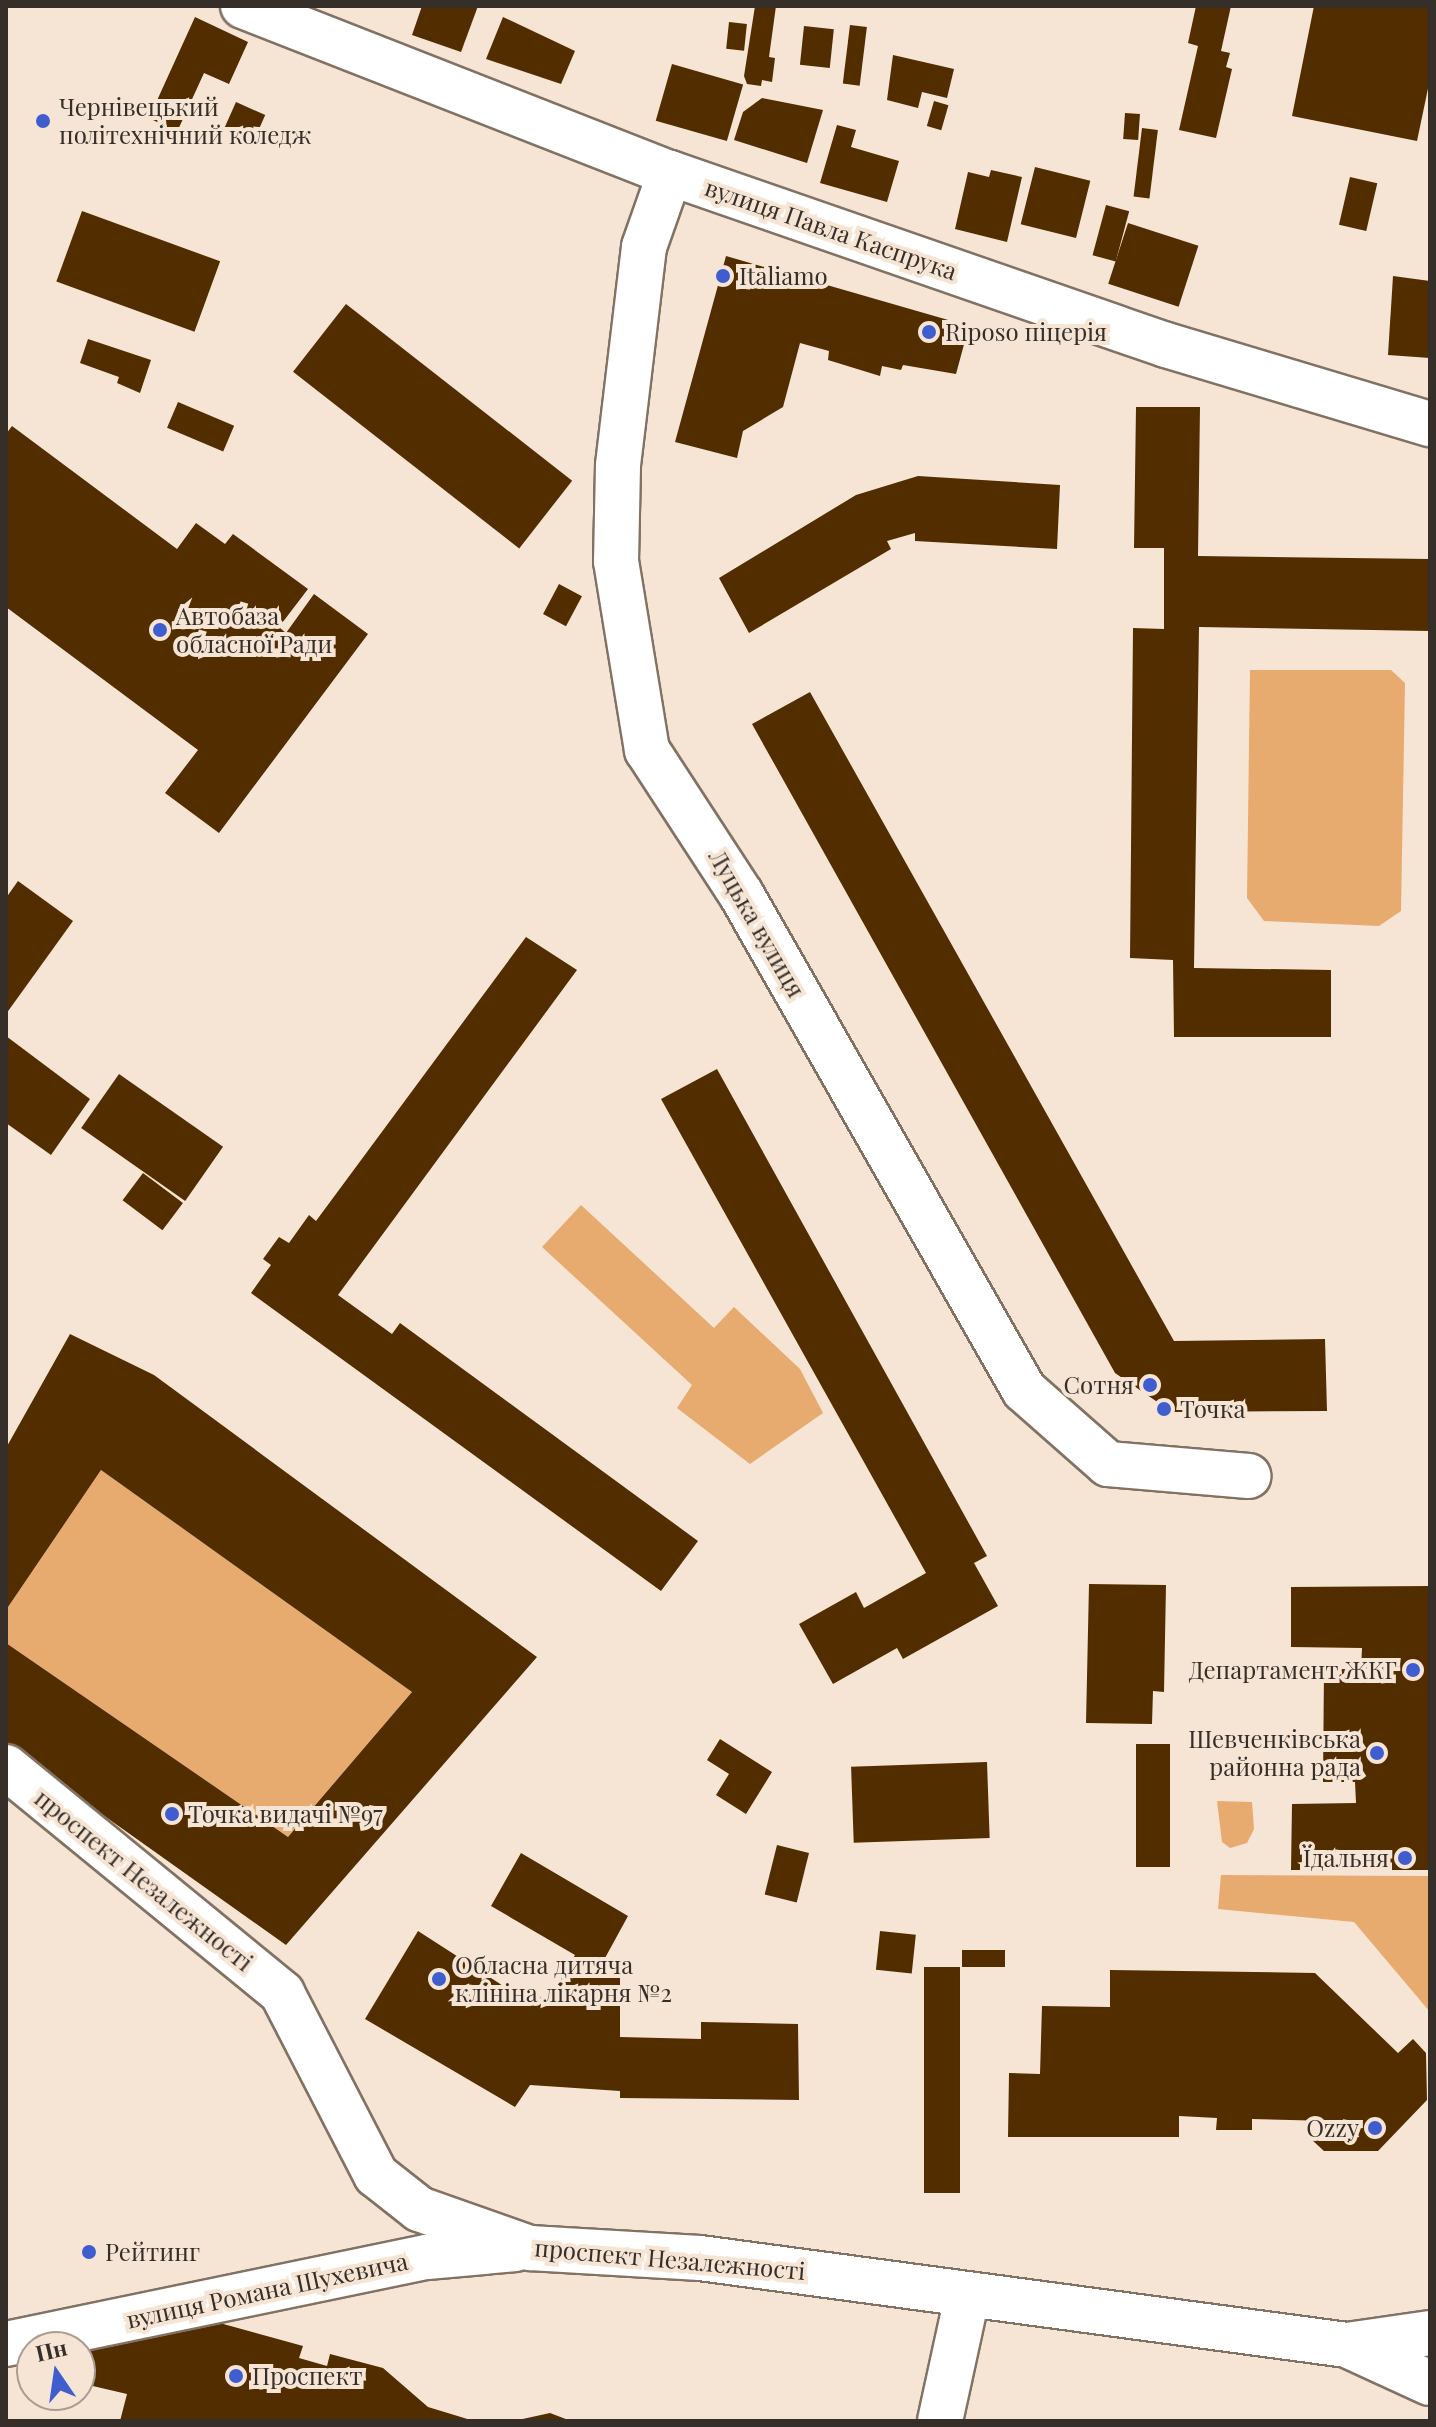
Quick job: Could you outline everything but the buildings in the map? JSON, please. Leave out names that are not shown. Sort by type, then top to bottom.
[{"type":"street","name":"вулиця Павла Каспрука","points":[[243,6],[670,173],[1166,345],[1430,424]]},
{"type":"street","name":"Луцька вулиця","points":[[670,173],[644,247],[618,466],[616,561],[647,750],[741,894],[1024,1390],[1108,1464],[1248,1476]]},
{"type":"street","name":"проспект Незалежності","points":[[6,1767],[282,1993],[376,2175],[419,2209],[530,2248],[700,2258],[967,2297],[1347,2345]]},
{"type":"street","name":"вулиця Романа Шухевича","points":[[6,2344],[427,2257],[530,2248]]},
{"type":"street","points":[[940,2421],[967,2297]]},
{"type":"street","points":[[1347,2345],[1430,2333]]},
{"type":"street","points":[[1347,2345],[1430,2383]]},
{"type":"shaded area","points":[[1250,670],[1391,670],[1405,683],[1401,911],[1379,926],[1264,921],[1247,898]]},
{"type":"shaded area","points":[[581,1205],[714,1328],[734,1307],[800,1369],[823,1413],[750,1464],[677,1408],[692,1385],[542,1247]]},
{"type":"shaded area","points":[[101,1470],[412,1692],[288,1837],[6,1643],[6,1610]]},
{"type":"shaded area","points":[[1217,1801],[1252,1802],[1254,1829],[1247,1843],[1230,1848],[1222,1842]]},
{"type":"shaded area","points":[[1221,1875],[1430,1876],[1430,2012],[1354,1922],[1218,1909]]},
{"type":"place","name":"Чернівецький політехнічний коледж","points":[[43,121]]},
{"type":"place","name":"Italiamo","points":[[723,276]]},
{"type":"place","name":"Riposo піцерія","points":[[929,332]]},
{"type":"place","name":"Автобаза обласної Ради","points":[[160,630]]},
{"type":"place","name":"Сотня","points":[[1150,1385]]},
{"type":"place","name":"Точка","points":[[1164,1409]]},
{"type":"place","name":"Департамент ЖКГ","points":[[1413,1670]]},
{"type":"place","name":"Шевченківська районна рада","points":[[1377,1753]]},
{"type":"place","name":"Точка видачі №97","points":[[172,1814]]},
{"type":"place","name":"Їдальня","points":[[1405,1858]]},
{"type":"place","name":"Обласна дитяча клініна лікарня №2","points":[[439,1979]]},
{"type":"place","name":"Ozzy","points":[[1375,2128]]},
{"type":"place","name":"Рейтинг","points":[[89,2252]]},
{"type":"place","name":"Проспект","points":[[236,2376]]}]
